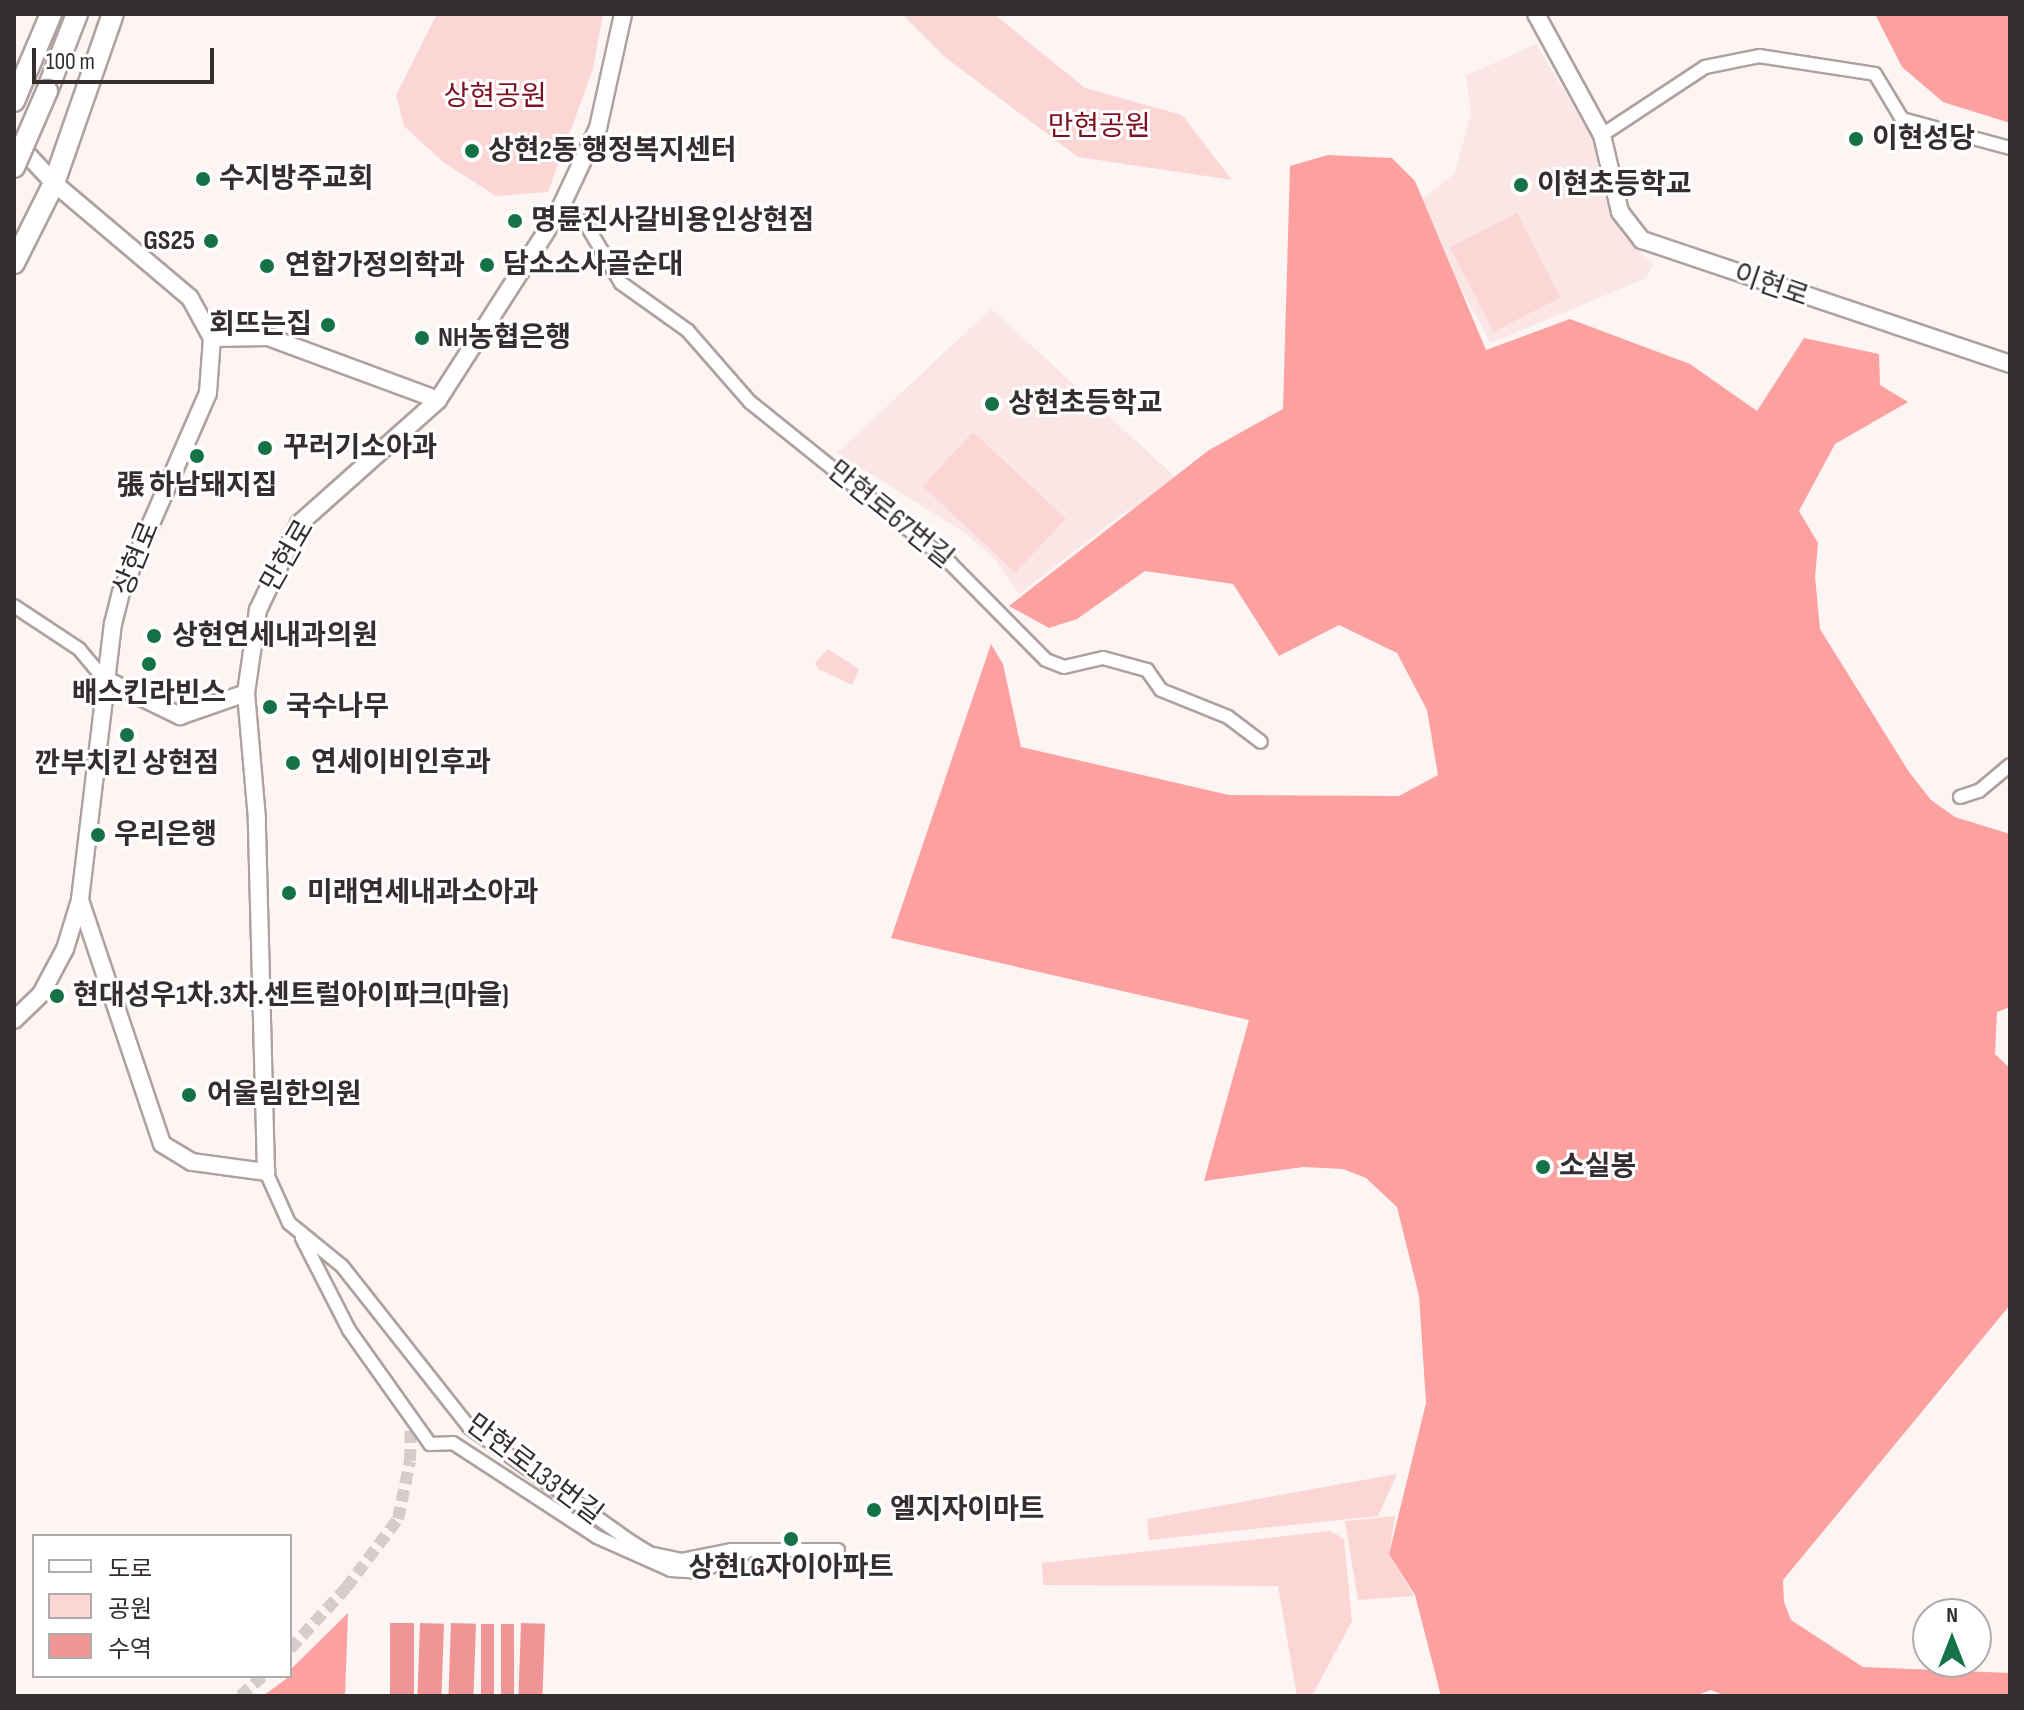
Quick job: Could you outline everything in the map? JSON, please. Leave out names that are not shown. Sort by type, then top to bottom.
[{"type":"main road","points":[[14,101],[51,14]]},
{"type":"main road","points":[[14,167],[77,14]]},
{"type":"main road","points":[[14,263],[54,183],[113,14]]},
{"type":"street","name":"만현로","points":[[300,1235],[276,1203],[266,1172],[257,819],[246,693],[258,610],[299,524],[438,400],[562,204],[598,128],[623,14]]},
{"type":"street","name":"이현로","points":[[1536,14],[1602,135],[1620,212],[1642,240],[2010,364]]},
{"type":"street","points":[[1602,135],[1705,67],[1739,57],[1875,74],[1902,119],[2010,148]]},
{"type":"street","points":[[14,140],[54,183],[157,266],[190,298],[212,338],[268,337],[438,400]]},
{"type":"street","name":"만현로67번길","points":[[562,204],[587,226],[621,283],[688,331],[750,402],[950,563],[1046,660],[1064,667],[1103,658],[1147,670],[1161,690],[1228,717],[1261,742]]},
{"type":"street","name":"상현로","points":[[14,1020],[41,994],[65,949],[80,900],[104,679],[121,592],[208,393],[212,338]]},
{"type":"street","points":[[14,606],[79,649],[104,679],[153,708],[180,716],[246,693]]},
{"type":"street","points":[[1960,797],[1979,791],[2010,765]]},
{"type":"street","points":[[80,900],[162,1144],[192,1162],[266,1172]]},
{"type":"street","points":[[300,1235],[349,1330],[430,1444],[453,1443],[597,1537],[671,1570],[698,1572],[752,1550]]},
{"type":"street","name":"만현로133번길","points":[[300,1235],[342,1266],[469,1427],[649,1553],[682,1560],[752,1550],[838,1550]]},
{"type":"shaded area","points":[[1875,14],[2010,14],[2010,123],[1943,102],[1902,67]]},
{"type":"shaded area","name":"이현초등학교","points":[[1536,44],[1593,139],[1605,197],[1622,235],[1653,264],[1646,278],[1491,343],[1415,205],[1455,173],[1471,113],[1466,76]]},
{"type":"shaded area","points":[[1328,155],[1392,158],[1415,181],[1486,350],[1570,319],[1690,364],[1757,411],[1804,338],[1879,354],[1880,385],[1908,402],[1835,444],[1799,511],[1818,543],[1815,577],[1820,629],[1909,772],[1931,800],[1955,817],[2010,834],[2010,1007],[1997,1012],[1995,1054],[2010,1068],[2010,1305],[1783,1580],[1784,1602],[1791,1620],[1863,1667],[1912,1669],[1912,1678],[1992,1678],[1992,1672],[2010,1673],[2010,1696],[1725,1696],[1711,1690],[1695,1696],[1441,1696],[1415,1595],[1389,1554],[1426,1403],[1419,1296],[1397,1207],[1366,1178],[1343,1169],[1303,1167],[1204,1181],[1249,1020],[891,938],[991,644],[1003,664],[1021,747],[1229,795],[1399,796],[1438,775],[1427,710],[1397,653],[1339,625],[1279,656],[1233,584],[1145,571],[1077,619],[1049,628],[1009,606],[1209,450],[1283,409],[1290,166]]},
{"type":"shaded area","name":"상현초등학교","points":[[991,309],[1183,484],[1126,511],[1019,594],[994,558],[964,532],[837,453]]},
{"type":"shaded area","points":[[348,1613],[345,1696],[263,1696],[287,1678],[292,1678],[292,1668]]},
{"type":"green space","name":"상현공원","points":[[437,14],[603,14],[593,69],[548,192],[496,196],[443,162],[404,126],[396,95]]},
{"type":"green space","name":"만현공원","points":[[902,14],[994,14],[1085,88],[1182,115],[1232,180],[1078,157],[945,57]]},
{"type":"green space","points":[[1517,213],[1560,298],[1493,332],[1450,247]]},
{"type":"green space","points":[[973,432],[1066,519],[1015,573],[923,486]]},
{"type":"green space","points":[[828,649],[859,669],[852,685],[818,669],[815,663]]},
{"type":"green space","points":[[1397,1474],[1378,1516],[1149,1540],[1147,1519]]},
{"type":"green space","points":[[1395,1516],[1389,1554],[1414,1596],[1358,1600],[1345,1521]]},
{"type":"green space","points":[[1330,1531],[1344,1539],[1352,1621],[1312,1696],[1297,1696],[1278,1586],[1043,1585],[1042,1563]]},
{"type":"water","points":[[390,1623],[414,1623],[414,1696],[390,1696]]},
{"type":"water","points":[[420,1623],[444,1624],[441,1696],[417,1696]]},
{"type":"water","points":[[451,1623],[476,1624],[473,1696],[448,1696]]},
{"type":"water","points":[[521,1623],[545,1624],[542,1696],[518,1696]]},
{"type":"water","points":[[481,1624],[494,1624],[494,1696],[481,1696]]},
{"type":"water","points":[[501,1624],[514,1624],[514,1696],[501,1696]]},
{"type":"tunnel","points":[[292,1647],[346,1588],[398,1519],[410,1461],[411,1417]]},
{"type":"tunnel","points":[[240,1696],[261,1678]]},
{"type":"place","name":"이현성당","points":[[1856,139]]},
{"type":"place","name":"상현2동 행정복지센터","points":[[472,151]]},
{"type":"place","name":"수지방주교회","points":[[203,179]]},
{"type":"place","name":"이현초등학교","points":[[1521,185]]},
{"type":"place","name":"명륜진사갈비용인상현점","points":[[515,221]]},
{"type":"place","name":"GS25","points":[[211,241]]},
{"type":"place","name":"담소소사골순대","points":[[487,265]]},
{"type":"place","name":"연합가정의학과","points":[[267,266]]},
{"type":"place","name":"회뜨는집","points":[[328,325]]},
{"type":"place","name":"NH농협은행","points":[[422,338]]},
{"type":"place","name":"상현초등학교","points":[[992,404]]},
{"type":"place","name":"꾸러기소아과","points":[[265,448]]},
{"type":"place","name":"張 하남돼지집","points":[[197,456]]},
{"type":"place","name":"상현연세내과의원","points":[[154,636]]},
{"type":"place","name":"배스킨라빈스","points":[[149,664]]},
{"type":"place","name":"국수나무","points":[[270,707]]},
{"type":"place","name":"깐부치킨 상현점","points":[[127,735]]},
{"type":"place","name":"연세이비인후과","points":[[293,763]]},
{"type":"place","name":"우리은행","points":[[98,835]]},
{"type":"place","name":"미래연세내과소아과","points":[[289,893]]},
{"type":"place","name":"현대성우1차.3차.센트럴아이파크(마을)","points":[[57,996]]},
{"type":"place","name":"어울림한의원","points":[[189,1095]]},
{"type":"place","name":"소실봉","points":[[1543,1167]]},
{"type":"place","name":"엘지자이마트","points":[[874,1510]]},
{"type":"place","name":"상현LG자이아파트","points":[[791,1539]]}]
